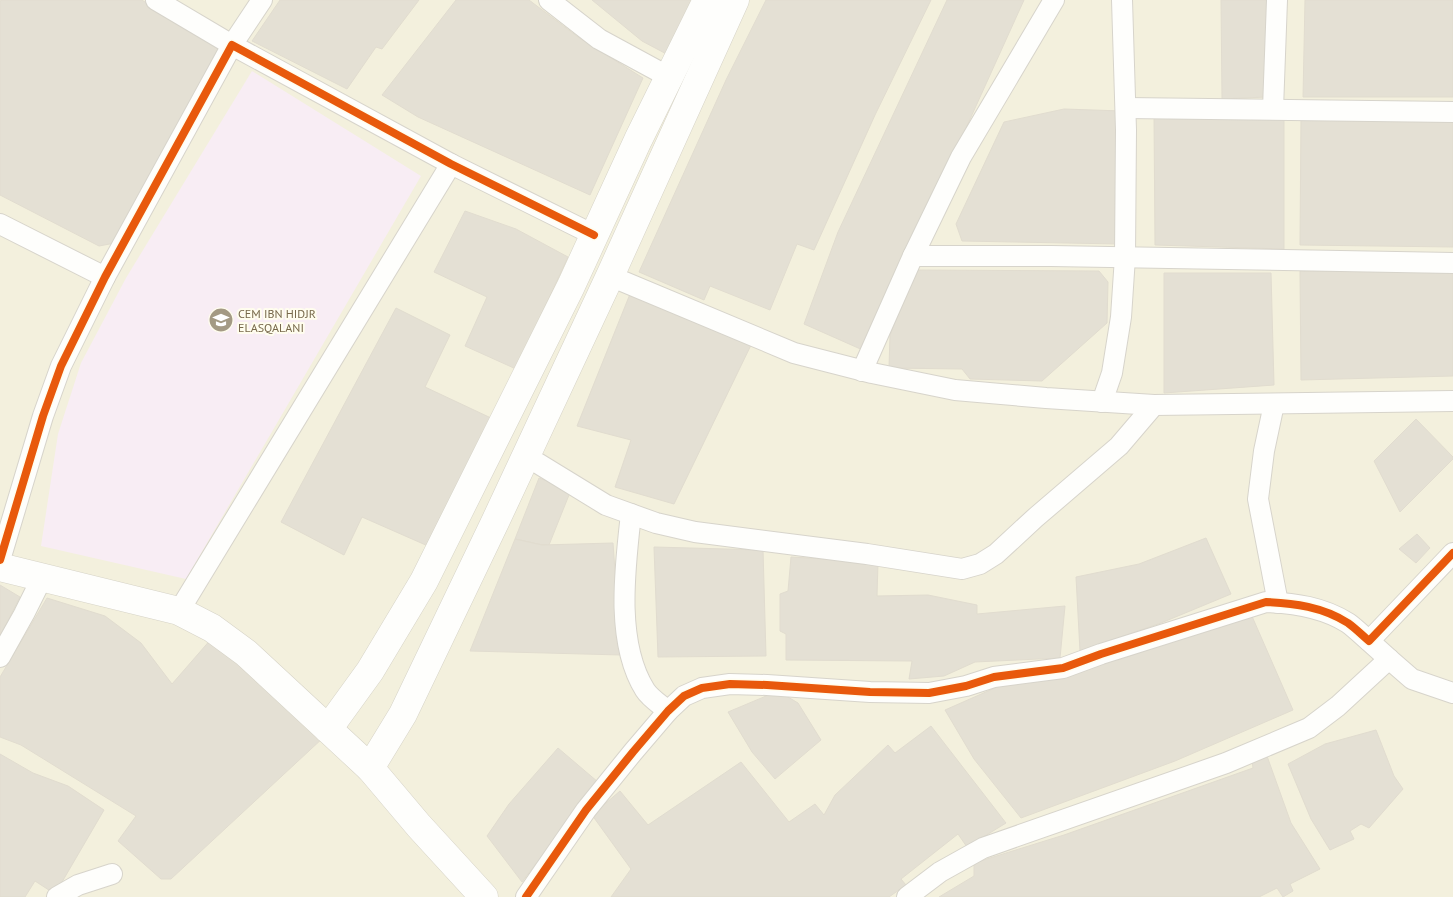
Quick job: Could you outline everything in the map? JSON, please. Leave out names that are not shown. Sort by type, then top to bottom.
[{"type":"street","points":[[156,0],[232,44],[451,164],[594,235]]},
{"type":"street","points":[[0,560],[43,416],[58,375],[105,277],[232,44],[262,0]]},
{"type":"street","points":[[549,0],[599,39],[669,77]]},
{"type":"street","points":[[328,729],[370,671],[424,582],[571,286],[707,0]]},
{"type":"street","points":[[370,768],[403,714],[526,456],[735,0]]},
{"type":"street","points":[[862,371],[912,256],[961,158],[1054,0]]},
{"type":"street","points":[[1102,402],[1112,372],[1122,317],[1125,258],[1126,108],[1122,0]]},
{"type":"street","points":[[1273,109],[1277,0]]},
{"type":"street","points":[[1126,108],[1453,112]]},
{"type":"street","points":[[179,610],[451,164]]},
{"type":"street","points":[[0,224],[105,277]]},
{"type":"street","points":[[912,256],[1453,263]]},
{"type":"street","points":[[610,276],[794,353],[862,371],[955,390],[1154,405],[1453,401]]},
{"type":"street","points":[[1274,404],[1264,451],[1258,499],[1278,603]]},
{"type":"street","points":[[526,456],[606,505],[656,523],[694,532],[867,554],[950,568],[970,568],[996,554],[1119,446],[1154,405]]},
{"type":"street","points":[[631,514],[625,564],[628,650],[636,674],[646,692],[668,711]]},
{"type":"street","points":[[1369,641],[1453,553]]},
{"type":"street","points":[[0,567],[179,610],[212,628],[246,653],[370,768],[419,826],[484,897]]},
{"type":"street","points":[[0,657],[42,578]]},
{"type":"street","points":[[526,897],[586,810],[668,711],[684,696],[702,688],[730,684],[810,687],[870,692],[929,693],[966,686],[994,677],[1064,668],[1266,602],[1294,603],[1321,610],[1348,623],[1412,679],[1453,693]]},
{"type":"street","points":[[907,897],[940,872],[984,848],[1226,763],[1309,728],[1338,706],[1389,659]]},
{"type":"street","points":[[57,897],[78,885],[112,874]]},
{"type":"shaded area","points":[[0,0],[1453,0],[1453,897],[0,897]]},
{"type":"shaded area","name":"CEM IBN HIDJR ELASQALANI","points":[[252,71],[421,176],[186,579],[41,546],[58,434],[81,363],[126,278]]},
{"type":"building","points":[[1,0],[142,0],[174,22],[219,47],[115,243],[99,246],[0,195]]},
{"type":"building","points":[[280,0],[419,0],[382,49],[376,47],[347,89],[252,41]]},
{"type":"building","points":[[456,0],[529,0],[578,37],[643,78],[590,195],[418,117],[382,95]]},
{"type":"building","points":[[592,0],[700,0],[674,58],[642,41]]},
{"type":"building","points":[[766,0],[931,0],[875,115],[814,250],[797,244],[770,310],[710,286],[704,300],[639,272],[726,80]]},
{"type":"building","points":[[947,0],[1024,0],[865,351],[804,324],[838,232]]},
{"type":"building","points":[[1221,0],[1267,0],[1267,97],[1222,99]]},
{"type":"building","points":[[1305,0],[1453,0],[1453,97],[1303,97]]},
{"type":"building","points":[[1064,109],[1122,111],[1118,244],[962,241],[956,224],[1004,122]]},
{"type":"building","points":[[1154,114],[1284,117],[1284,249],[1155,245]]},
{"type":"building","points":[[1301,116],[1453,121],[1453,247],[1300,245]]},
{"type":"building","points":[[465,211],[516,229],[568,257],[516,369],[465,346],[487,297],[434,272]]},
{"type":"building","points":[[915,270],[1099,271],[1108,282],[1107,323],[1042,381],[970,379],[962,369],[889,368],[890,335]]},
{"type":"building","points":[[1300,271],[1453,272],[1453,376],[1301,380]]},
{"type":"building","points":[[1164,273],[1271,273],[1274,385],[1164,393]]},
{"type":"building","points":[[630,294],[752,343],[674,504],[615,487],[631,440],[577,426]]},
{"type":"building","points":[[396,308],[450,335],[425,387],[491,418],[428,546],[362,517],[344,555],[281,522]]},
{"type":"building","points":[[1416,419],[1453,459],[1400,512],[1374,461]]},
{"type":"building","points":[[539,478],[571,490],[549,545],[515,539]]},
{"type":"building","points":[[1417,534],[1430,548],[1416,563],[1399,549]]},
{"type":"building","points":[[1206,538],[1231,594],[1161,623],[1080,651],[1076,577],[1139,564]]},
{"type":"building","points":[[515,539],[542,545],[613,543],[621,655],[470,651]]},
{"type":"building","points":[[654,547],[763,550],[766,656],[658,657]]},
{"type":"building","points":[[791,557],[878,562],[877,596],[928,595],[977,605],[977,614],[1065,606],[1060,658],[975,662],[944,676],[909,679],[912,661],[786,660],[786,634],[780,631],[780,594],[788,591]]},
{"type":"building","points":[[0,585],[20,597],[0,636]]},
{"type":"building","points":[[47,598],[105,616],[141,643],[172,684],[212,638],[324,737],[171,879],[161,879],[118,841],[136,816],[21,745],[0,737],[0,677]]},
{"type":"building","points":[[1251,614],[1293,710],[1175,761],[1021,818],[974,759],[945,710],[1013,680],[1116,655],[1118,660]]},
{"type":"building","points":[[778,691],[798,703],[821,740],[775,779],[752,752],[728,712]]},
{"type":"building","points":[[931,726],[1006,823],[967,847],[958,834],[901,879],[906,885],[889,897],[611,897],[631,869],[592,815],[620,791],[648,825],[741,762],[789,822],[815,804],[824,815],[835,795],[888,745],[895,753]]},
{"type":"building","points":[[1376,730],[1394,776],[1403,789],[1369,828],[1361,824],[1350,831],[1354,839],[1330,850],[1311,819],[1288,764],[1325,744]]},
{"type":"building","points":[[558,748],[598,782],[522,882],[487,836],[509,804]]},
{"type":"building","points":[[0,754],[33,773],[68,786],[104,810],[55,894],[35,881],[25,897],[0,897]]},
{"type":"building","points":[[1267,756],[1291,823],[1320,869],[1290,884],[1293,891],[1283,897],[1277,888],[1259,897],[939,897],[974,876],[974,863],[1064,835],[1253,768],[1252,761]]},
{"type":"cycle path","points":[[0,560],[43,416],[61,366],[105,277],[232,45],[451,164],[594,235]]},
{"type":"cycle path","points":[[526,897],[586,810],[633,752],[668,711],[684,696],[702,688],[730,684],[870,692],[929,693],[966,686],[994,677],[1063,668],[1101,654],[1266,602],[1287,603],[1329,613],[1348,623],[1369,641],[1453,553]]},
{"type":"place","name":"CEM IBN HIDJR ELASQALANI","points":[[221,320]]}]
